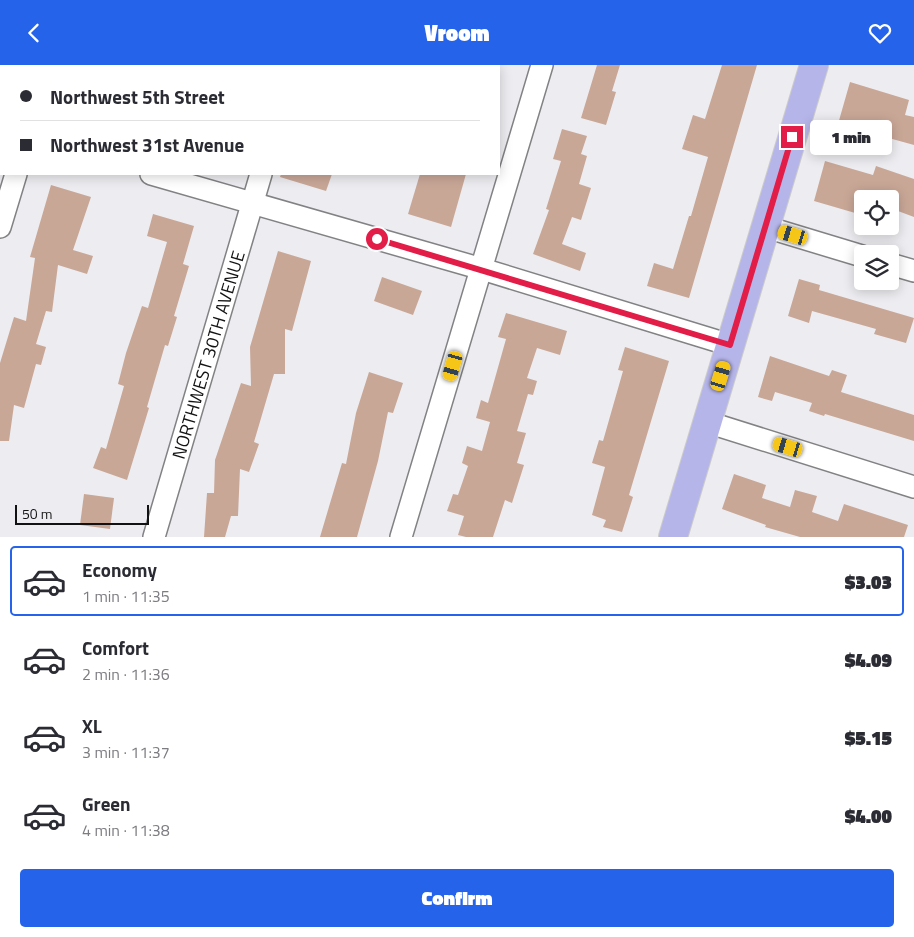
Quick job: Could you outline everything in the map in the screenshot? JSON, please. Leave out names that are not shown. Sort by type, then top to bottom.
[{"type":"main road","points":[[672,537],[814,65]]},
{"type":"street","points":[[401,537],[542,65]]},
{"type":"street","points":[[0,227],[16,175]]},
{"type":"street","points":[[155,175],[482,269],[730,345]]},
{"type":"street","name":"NORTHWEST 30TH AVENUE","points":[[154,537],[261,175]]},
{"type":"street","points":[[766,227],[854,254]]},
{"type":"street","points":[[899,267],[914,271]]},
{"type":"street","points":[[707,422],[914,487]]},
{"type":"building","points":[[597,65],[620,65],[612,91],[616,92],[606,125],[581,118]]},
{"type":"building","points":[[722,65],[757,65],[689,298],[647,286],[654,263],[673,269],[689,216],[691,216],[708,157],[682,149],[693,115],[705,119]]},
{"type":"building","points":[[850,82],[909,100],[905,115],[914,117],[914,145],[838,124]]},
{"type":"building","points":[[562,129],[587,136],[581,154],[587,156],[579,184],[591,188],[581,220],[572,217],[562,244],[586,253],[580,271],[533,254],[549,210],[546,209],[561,161],[553,159]]},
{"type":"building","points":[[825,161],[873,175],[876,166],[914,179],[914,217],[899,211],[899,190],[854,190],[854,213],[814,201]]},
{"type":"building","points":[[281,175],[332,175],[326,191],[280,177]]},
{"type":"building","points":[[420,175],[466,175],[451,227],[408,214]]},
{"type":"building","points":[[51,185],[91,197],[73,250],[93,256],[87,274],[58,265],[52,312],[46,311],[36,344],[46,347],[41,365],[36,364],[24,408],[14,405],[9,441],[0,441],[0,363],[14,317],[26,321],[35,258],[30,257]]},
{"type":"building","points":[[153,214],[194,226],[183,264],[189,266],[174,316],[177,317],[168,346],[165,345],[147,407],[149,408],[127,480],[93,468],[101,447],[106,449],[124,386],[118,384],[126,353],[142,306],[148,308],[167,242],[147,236]]},
{"type":"building","points":[[278,251],[311,261],[292,331],[285,329],[285,374],[274,374],[254,442],[259,444],[249,472],[240,469],[238,516],[231,516],[225,537],[204,537],[207,493],[214,493],[215,460],[241,383],[251,386],[250,347]]},
{"type":"building","points":[[382,277],[422,291],[413,315],[374,301]]},
{"type":"building","points":[[799,279],[820,285],[819,290],[914,318],[906,343],[874,334],[876,329],[812,311],[809,323],[788,316]]},
{"type":"building","points":[[506,313],[567,331],[560,355],[537,348],[527,378],[537,381],[533,395],[528,394],[517,431],[526,433],[517,463],[524,465],[512,503],[505,500],[493,537],[466,537],[458,535],[464,516],[447,511],[453,494],[458,495],[468,466],[462,463],[467,446],[482,451],[490,422],[476,418],[481,400],[488,403],[506,339],[498,337]]},
{"type":"building","points":[[625,347],[669,361],[629,495],[633,497],[622,532],[603,527],[606,520],[592,515],[605,467],[592,463],[599,440],[603,441],[623,371],[618,370]]},
{"type":"building","points":[[770,356],[829,376],[832,370],[847,375],[841,392],[914,415],[914,441],[825,414],[824,416],[809,411],[812,403],[775,392],[772,401],[758,397]]},
{"type":"building","points":[[369,372],[403,383],[393,413],[388,412],[378,461],[357,537],[320,537],[342,463],[346,464],[356,413]]},
{"type":"building","points":[[734,474],[766,485],[762,498],[790,507],[795,490],[817,496],[812,512],[838,521],[844,504],[908,525],[904,537],[800,537],[765,527],[766,525],[722,509]]},
{"type":"building","points":[[84,494],[114,498],[110,529],[80,525]]},
{"type":"route","points":[[377,239],[730,345],[792,137]]}]
